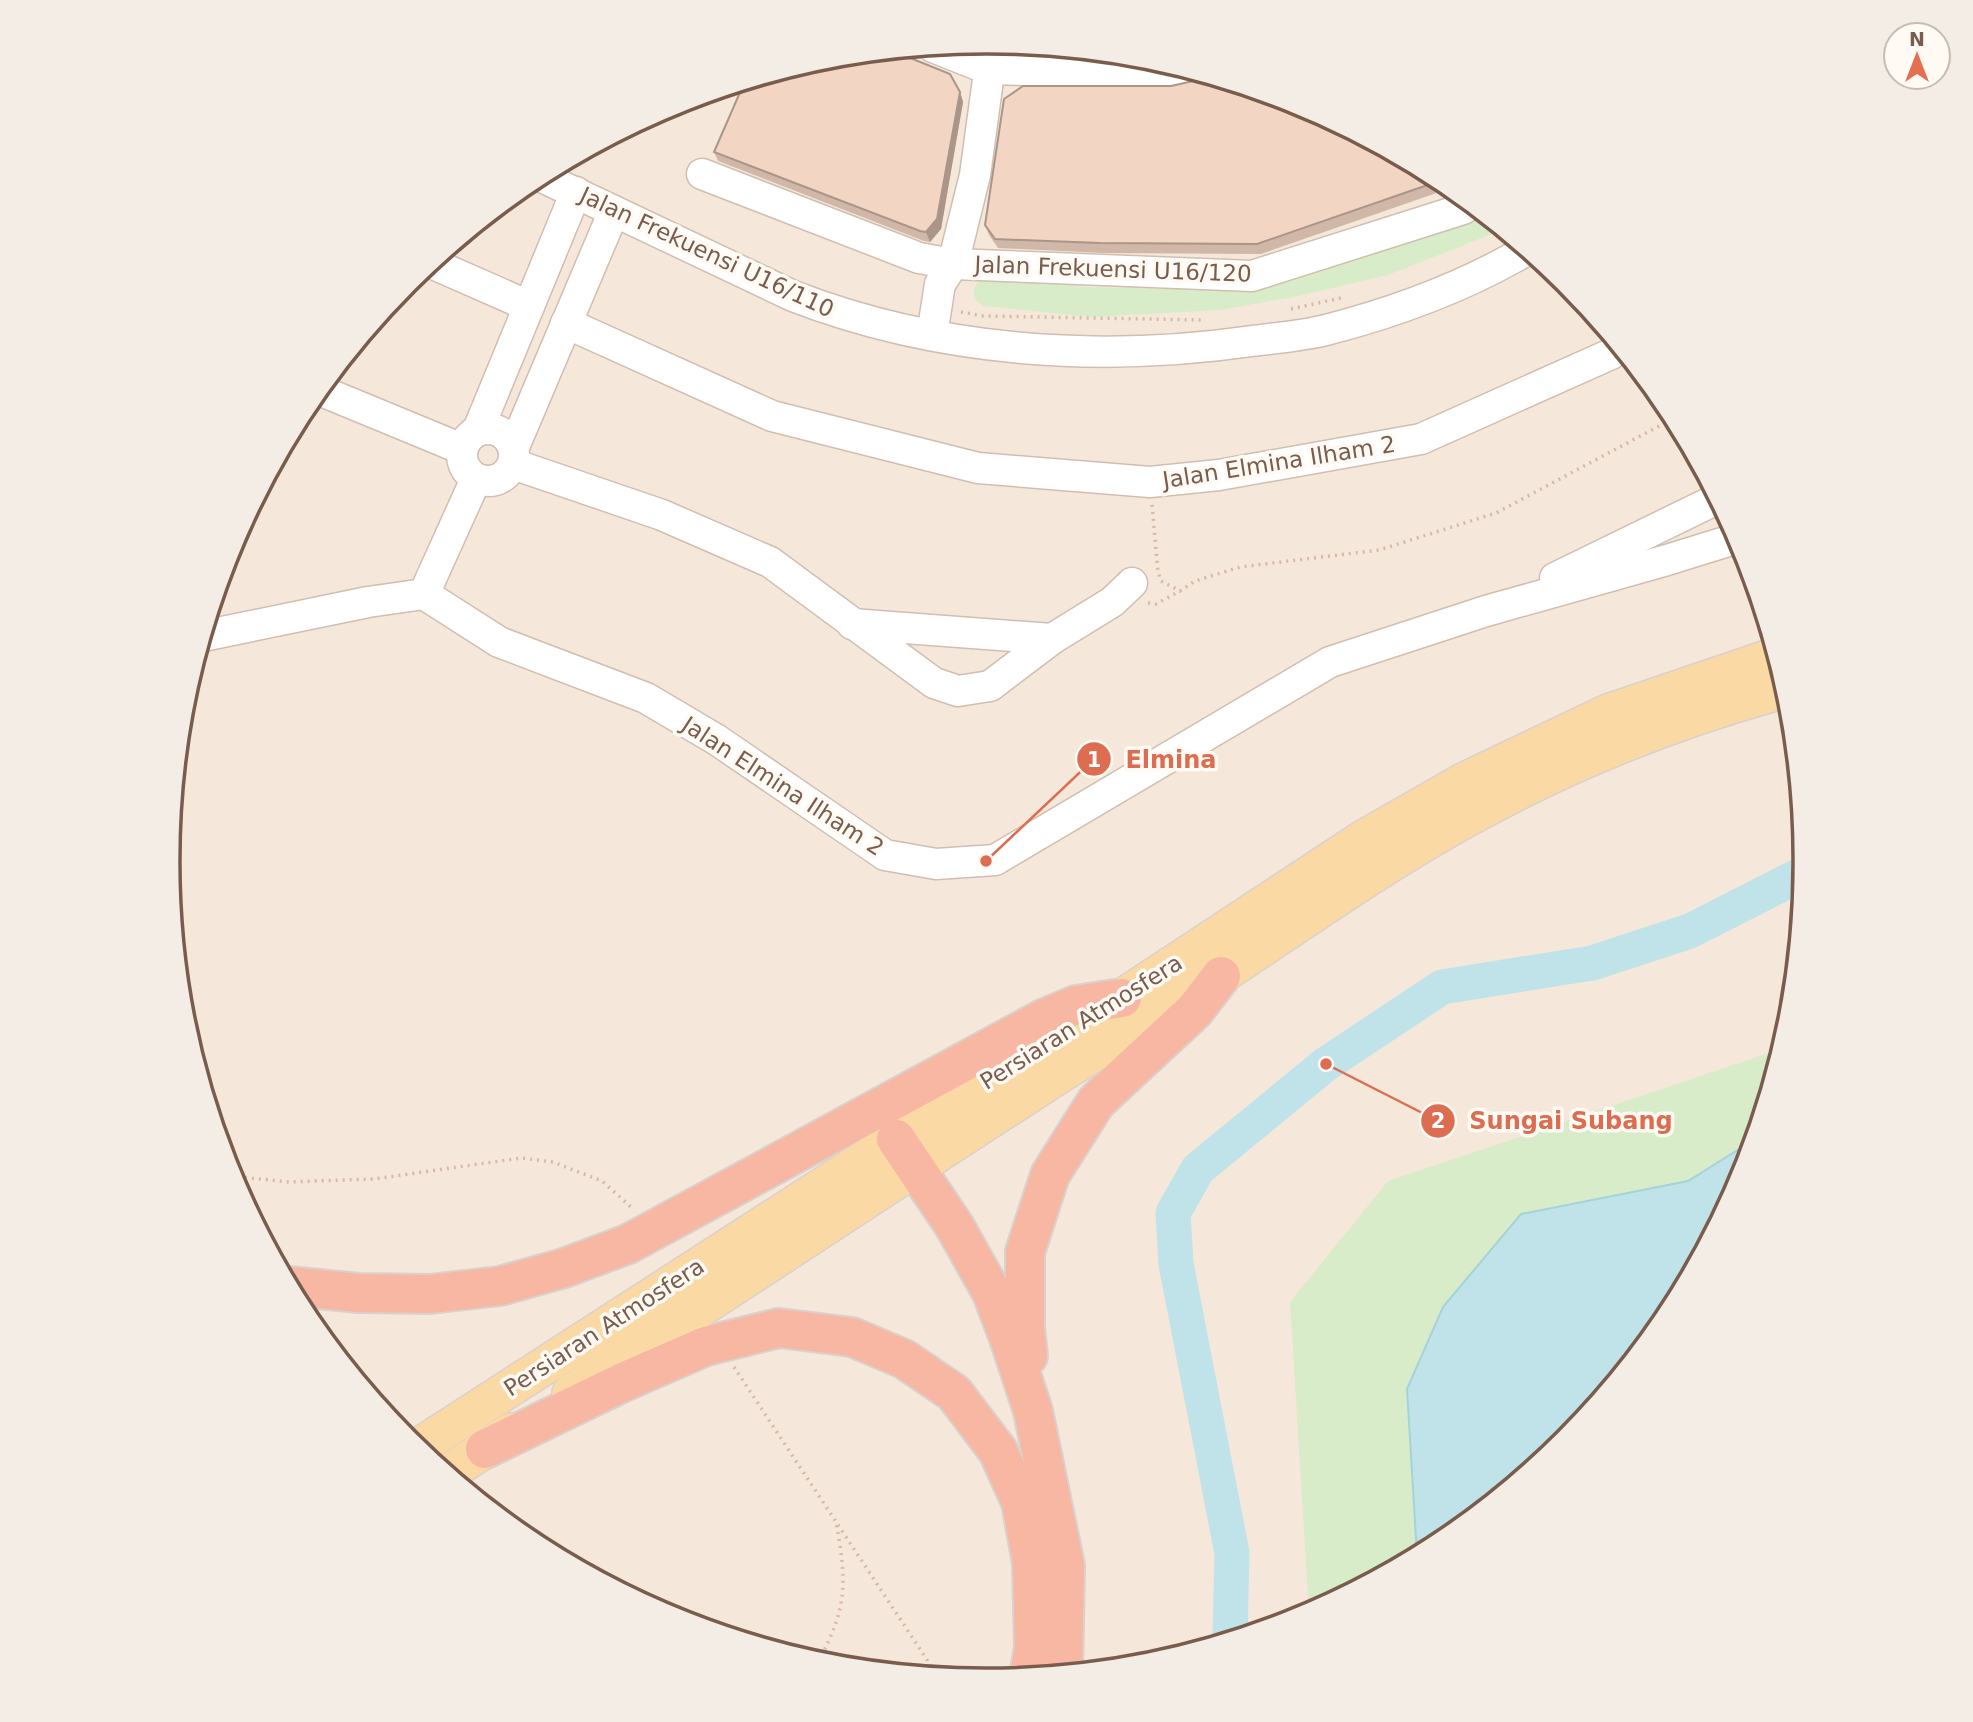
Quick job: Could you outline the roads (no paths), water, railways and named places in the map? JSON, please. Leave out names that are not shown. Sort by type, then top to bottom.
[{"type":"highway","points":[[1032,1411],[1025,1328],[1025,1252],[1050,1175],[1096,1102],[1195,1010],[1220,975]]},
{"type":"highway","points":[[303,1287],[359,1293],[430,1294],[500,1286],[564,1268],[628,1244],[1043,1018],[1076,1004],[1122,998]]},
{"type":"highway","points":[[906,1153],[955,1227],[992,1293],[1032,1411],[1065,1566],[1063,1664]]},
{"type":"highway","points":[[485,1449],[550,1420],[621,1383],[706,1346],[779,1328],[852,1337],[904,1359],[954,1392],[998,1451],[1021,1502],[1032,1563],[1034,1648],[1031,1666]]},
{"type":"main road","name":"Persiaran Atmosfera","points":[[455,1468],[906,1153],[1122,998],[1365,838],[1463,782],[1608,713],[1767,658]]},
{"type":"main road","name":"Persiaran Atmosfera","points":[[427,1442],[906,1153],[1043,1084],[1220,975],[1365,878],[1477,813],[1541,780],[1625,743],[1733,704],[1775,692]]},
{"type":"street","points":[[942,337],[958,287],[953,264],[975,175],[991,56],[1159,74]]},
{"type":"street","name":"Jalan Frekuensi U16/120","points":[[702,174],[919,258],[953,264],[1252,276],[1462,209]]},
{"type":"street","name":"Jalan Frekuensi U16/110","points":[[552,181],[806,301],[879,325],[1037,350],[1163,351],[1323,331],[1418,303],[1518,254]]},
{"type":"street","points":[[576,192],[470,440],[464,466],[476,478],[494,481],[502,478],[614,211]]},
{"type":"street","points":[[441,267],[529,306]]},
{"type":"street","name":"Jalan Elmina Ilham 2","points":[[566,323],[772,416],[978,468],[1150,482],[1219,475],[1421,439],[1613,353]]},
{"type":"street","points":[[330,394],[470,440],[496,429],[503,433],[513,456],[662,515],[770,562],[934,683],[958,691],[990,686],[1052,639],[1112,601],[1132,583]]},
{"type":"street","points":[[213,634],[368,602],[424,594],[476,478]]},
{"type":"street","name":"Jalan Elmina Ilham 2","points":[[1486,611],[1709,503]]},
{"type":"street","name":"Jalan Elmina Ilham 2","points":[[424,594],[499,642],[646,698],[717,740],[885,855],[936,864],[995,860],[1330,662],[1486,611],[1727,541]]},
{"type":"street","points":[[851,624],[1052,639]]},
{"type":"water","points":[[1740,1149],[1710,1218],[1685,1264],[1627,1352],[1593,1393],[1518,1468],[1478,1501],[1416,1544],[1407,1389],[1443,1307],[1521,1214],[1688,1181]]},
{"type":"waterway","points":[[1230,1630],[1232,1553],[1176,1264],[1173,1213],[1198,1169],[1326,1064],[1442,987],[1592,963],[1690,931],[1793,879]]},
{"type":"place","name":"Elmina","points":[[986,861]]},
{"type":"place","name":"Sungai Subang","points":[[1326,1064]]}]
